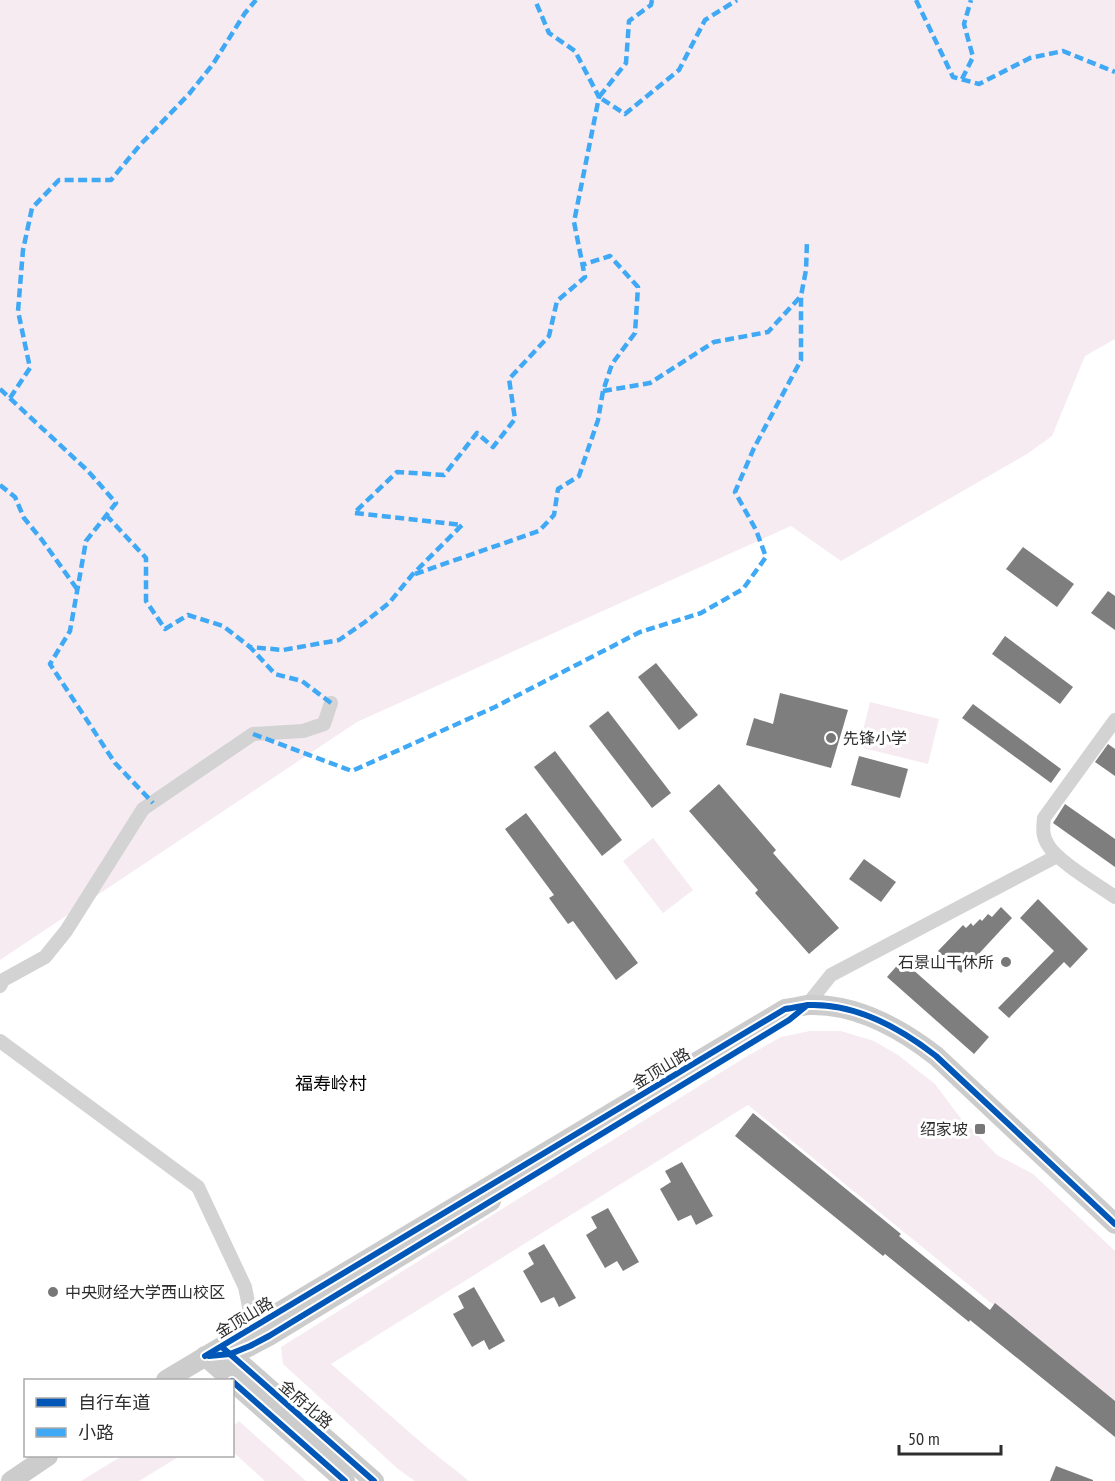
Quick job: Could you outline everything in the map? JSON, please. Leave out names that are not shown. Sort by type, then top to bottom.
[{"type":"street","points":[[0,986],[3,980],[45,957],[66,931],[144,809],[254,734],[303,731],[324,724],[331,703]]},
{"type":"street","points":[[1115,720],[1044,818],[1043,831],[1047,845],[1057,856],[1115,897]]},
{"type":"street","points":[[807,1005],[831,975],[1057,856]]},
{"type":"street","name":"金顶山路","points":[[168,1379],[218,1352],[254,1328],[785,1009],[807,1005],[836,1007],[857,1013],[879,1020],[908,1035],[936,1056],[1115,1224]]},
{"type":"street","name":"金顶山路","points":[[218,1352],[250,1346],[279,1329],[779,1026],[807,1005]]},
{"type":"street","points":[[0,1041],[198,1187],[245,1287],[254,1328]]},
{"type":"street","name":"金府北路","points":[[218,1352],[231,1379]]},
{"type":"street","name":"金府北路","points":[[218,1352],[374,1481]]},
{"type":"street","name":"金府北路","points":[[234,1383],[345,1481]]},
{"type":"street","points":[[10,1481],[45,1457]]},
{"type":"shaded area","points":[[0,0],[1115,0],[1115,339],[1085,356],[1052,436],[1027,454],[841,561],[791,526],[357,722],[0,960]]},
{"type":"shaded area","points":[[870,702],[939,719],[928,764],[859,747]]},
{"type":"shaded area","points":[[653,838],[693,890],[663,913],[623,861]]},
{"type":"shaded area","points":[[810,1031],[841,1031],[874,1041],[898,1055],[935,1084],[959,1116],[997,1155],[1033,1174],[1115,1251],[1115,1404],[748,1105],[331,1364],[469,1481],[415,1481],[398,1469],[283,1364],[281,1347],[744,1058],[781,1037]]},
{"type":"shaded area","points":[[239,1421],[306,1481],[265,1481],[234,1453],[234,1425]]},
{"type":"shaded area","points":[[120,1457],[178,1457],[139,1481],[81,1481]]},
{"type":"building","points":[[1023,547],[1074,584],[1057,607],[1006,569]]},
{"type":"building","points":[[1108,591],[1115,596],[1115,630],[1091,613]]},
{"type":"building","points":[[1005,636],[1073,687],[1060,704],[992,654]]},
{"type":"building","points":[[656,663],[698,715],[679,730],[638,677]]},
{"type":"building","points":[[780,693],[848,710],[831,768],[746,745],[754,718],[773,724]]},
{"type":"building","points":[[973,704],[1061,769],[1051,783],[962,718]]},
{"type":"building","points":[[608,711],[671,793],[652,808],[589,726]]},
{"type":"building","points":[[1108,744],[1115,749],[1115,776],[1095,762]]},
{"type":"building","points":[[555,751],[622,840],[602,856],[534,767]]},
{"type":"building","points":[[859,756],[908,769],[900,798],[851,785]]},
{"type":"building","points":[[719,784],[776,850],[773,853],[839,928],[809,954],[755,893],[758,890],[689,811]]},
{"type":"building","points":[[1065,804],[1115,839],[1115,867],[1053,823]]},
{"type":"building","points":[[526,813],[638,963],[616,980],[573,921],[568,924],[549,898],[554,895],[505,829]]},
{"type":"building","points":[[864,859],[896,882],[881,902],[849,879]]},
{"type":"building","points":[[1038,899],[1088,949],[1070,968],[1064,962],[1009,1018],[998,1008],[1054,951],[1020,918]]},
{"type":"building","points":[[1001,907],[1012,918],[961,973],[938,951],[963,925],[966,928],[971,923],[973,926],[988,914],[992,917]]},
{"type":"building","points":[[902,960],[989,1037],[974,1054],[887,977]]},
{"type":"building","points":[[753,1113],[990,1310],[995,1303],[1115,1401],[1115,1437],[970,1320],[969,1322],[885,1254],[883,1256],[735,1136]]},
{"type":"building","points":[[682,1162],[713,1216],[696,1225],[691,1215],[678,1221],[660,1189],[671,1182],[665,1171]]},
{"type":"building","points":[[608,1208],[639,1262],[623,1271],[617,1261],[605,1268],[586,1235],[597,1228],[591,1217]]},
{"type":"building","points":[[544,1244],[576,1298],[559,1307],[554,1297],[541,1303],[523,1271],[534,1264],[528,1253]]},
{"type":"building","points":[[474,1287],[505,1341],[489,1350],[484,1340],[472,1347],[453,1314],[464,1308],[458,1296]]},
{"type":"building","points":[[1056,1466],[1093,1480],[1093,1481],[1050,1481]]},
{"type":"marked path","points":[[10,398],[30,368],[18,311],[23,250],[32,208],[59,180],[111,180],[140,145],[189,94],[213,64],[245,13],[256,0]]},
{"type":"marked path","points":[[331,703],[302,681],[275,674],[250,647],[283,650],[339,640],[389,603],[412,575],[462,525],[354,513],[397,472],[444,475],[477,433],[493,447],[515,419],[509,379],[549,336],[557,301],[585,277],[574,222],[599,97],[575,51],[549,33],[535,0]]},
{"type":"marked path","points":[[652,0],[651,5],[629,21],[626,63],[599,97],[625,114],[679,70],[705,20],[737,0]]},
{"type":"marked path","points":[[916,0],[953,77],[979,84],[1030,58],[1063,51],[1115,72]]},
{"type":"marked path","points":[[962,79],[973,57],[964,24],[971,0]]},
{"type":"marked path","points":[[253,734],[352,771],[495,707],[640,632],[701,613],[743,589],[766,557],[756,530],[735,492],[754,448],[801,360],[801,296],[806,270],[807,241]]},
{"type":"marked path","points":[[415,574],[539,531],[554,515],[558,489],[579,476],[598,420],[603,391],[612,364],[635,333],[638,287],[610,256],[582,265]]},
{"type":"marked path","points":[[603,391],[650,383],[714,342],[768,332],[801,296]]},
{"type":"marked path","points":[[0,389],[88,471],[116,503],[86,541],[70,631],[50,664],[115,763],[153,803]]},
{"type":"marked path","points":[[0,485],[15,497],[24,518],[77,589]]},
{"type":"marked path","points":[[106,515],[146,558],[146,601],[165,629],[188,615],[223,626],[250,647]]},
{"type":"cycle path","points":[[205,1356],[785,1009],[808,1005],[826,1005],[860,1013],[908,1036],[936,1056],[1115,1224]]},
{"type":"cycle path","points":[[209,1356],[230,1354],[269,1336],[789,1020],[805,1007]]},
{"type":"cycle path","points":[[223,1348],[374,1481]]},
{"type":"cycle path","points":[[234,1383],[345,1481]]},
{"type":"place","name":"先锋小学","points":[[831,738]]},
{"type":"place","name":"石景山干休所","points":[[1006,962]]},
{"type":"place","name":"绍家坡","points":[[980,1129]]},
{"type":"place","name":"中央财经大学西山校区","points":[[53,1292]]},
{"type":"district","name":"福寿岭村","points":[[331,1083]]}]
